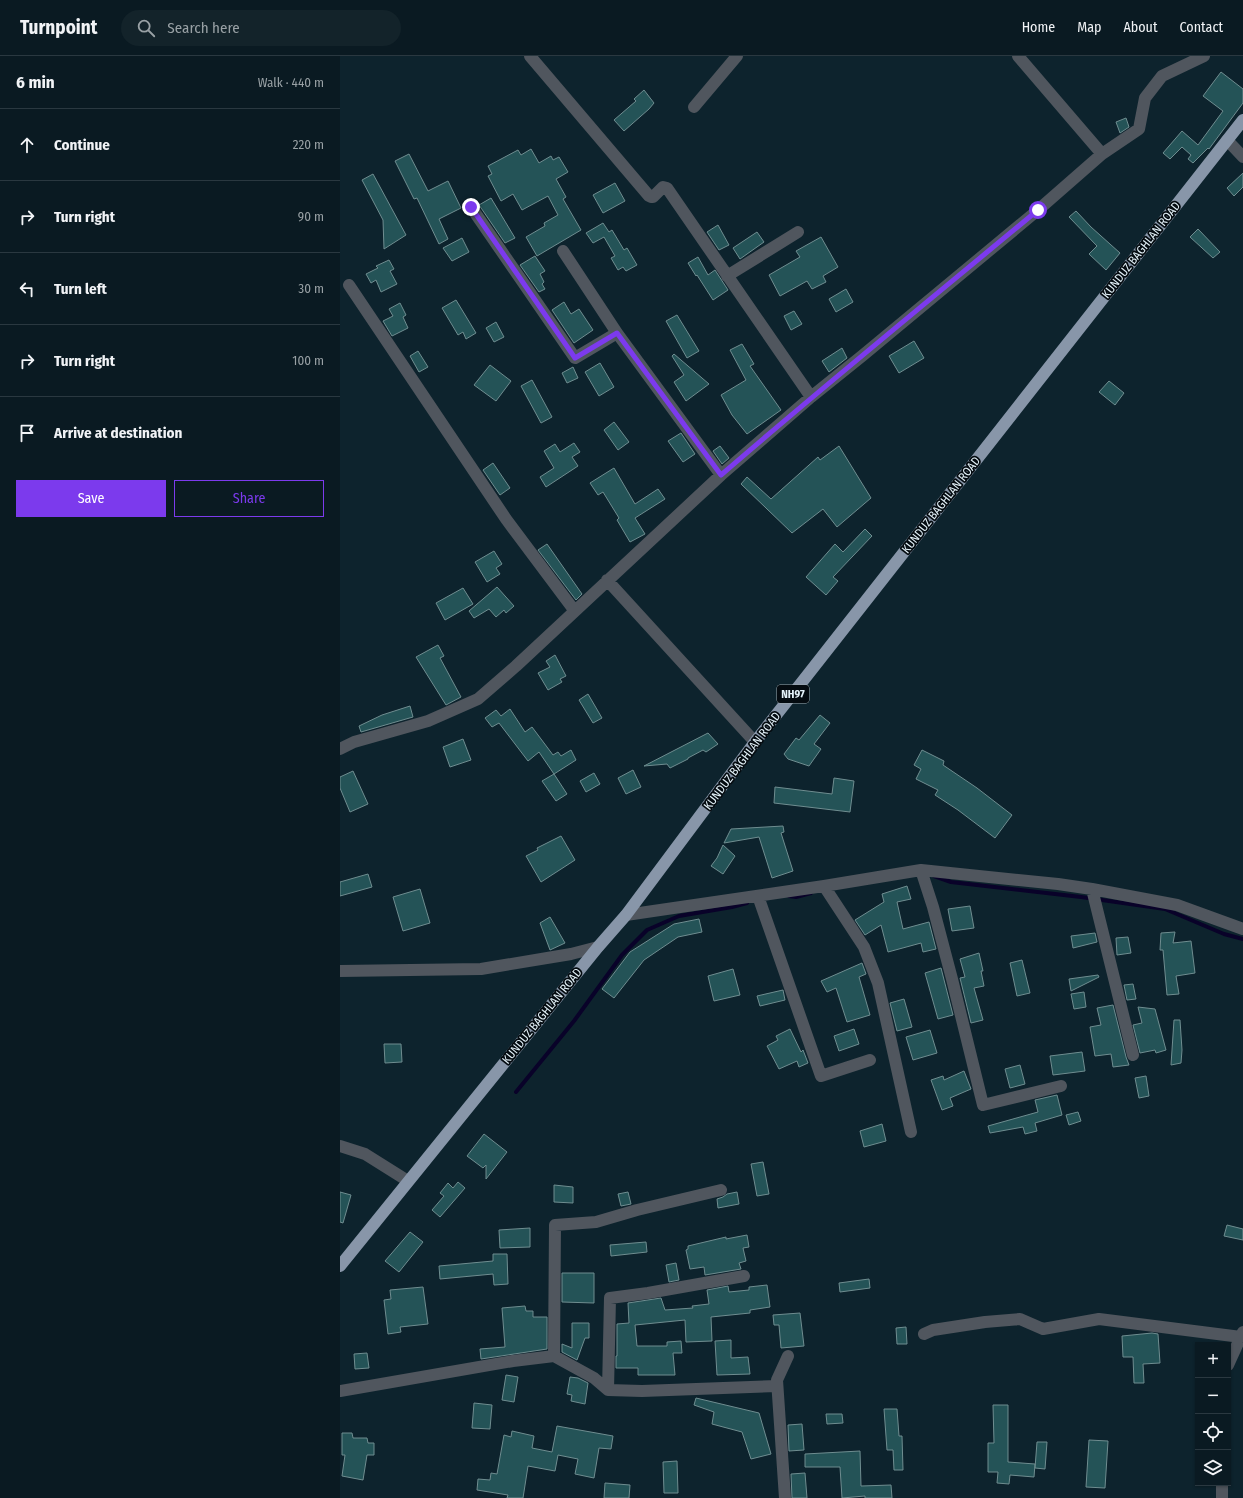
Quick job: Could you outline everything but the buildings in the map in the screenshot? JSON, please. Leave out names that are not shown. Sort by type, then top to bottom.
[{"type":"highway","name":"KUNDUZ BAGHLAN ROAD","points":[[340,1266],[598,947],[626,915],[755,742],[1243,120]]},
{"type":"street","points":[[530,56],[649,196],[653,196],[663,187],[667,188],[811,397]]},
{"type":"street","points":[[694,107],[737,56]]},
{"type":"street","points":[[1018,56],[1102,154]]},
{"type":"street","points":[[340,749],[354,742],[428,721],[478,699],[516,666],[574,610],[721,475],[811,397],[1032,215],[1102,154],[1139,129],[1145,98],[1162,76],[1204,56]]},
{"type":"street","points":[[1227,140],[1243,157]]},
{"type":"street","points":[[471,207],[575,358],[617,333]]},
{"type":"street","points":[[727,276],[798,232]]},
{"type":"street","points":[[563,251],[617,333],[721,475]]},
{"type":"street","points":[[350,285],[506,518],[574,610]]},
{"type":"street","points":[[607,580],[755,742]]},
{"type":"street","points":[[626,915],[921,870],[1058,884],[1176,905],[1243,929]]},
{"type":"street","points":[[921,870],[933,907],[952,979],[983,1105],[1061,1086]]},
{"type":"street","points":[[824,886],[864,947],[878,983],[911,1132]]},
{"type":"street","points":[[1092,890],[1133,1055]]},
{"type":"street","points":[[758,896],[821,1076],[870,1060]]},
{"type":"street","points":[[340,971],[481,968],[570,954],[598,947]]},
{"type":"street","points":[[340,1146],[365,1154],[408,1181]]},
{"type":"street","points":[[554,1356],[555,1225],[596,1222],[637,1210],[721,1190]]},
{"type":"street","points":[[608,1390],[610,1298],[648,1293],[744,1276]]},
{"type":"street","points":[[924,1334],[933,1330],[1013,1319],[1020,1319],[1043,1329],[1099,1318],[1242,1334],[1231,1358]]},
{"type":"street","points":[[340,1391],[513,1361],[554,1356],[594,1378],[608,1390],[642,1391],[777,1386]]},
{"type":"street","points":[[785,1498],[777,1380],[788,1356]]},
{"type":"street","points":[[1222,1486],[1222,1498]]},
{"type":"waterway","points":[[934,876],[951,882],[1081,897],[1165,909],[1224,934],[1243,939]]},
{"type":"waterway","points":[[789,896],[796,897],[811,893]]},
{"type":"waterway","points":[[516,1092],[574,1021],[622,955],[647,930],[679,916],[747,903]]},
{"type":"route","points":[[471,207],[575,358],[617,333],[721,475],[811,397],[1038,210]]}]
